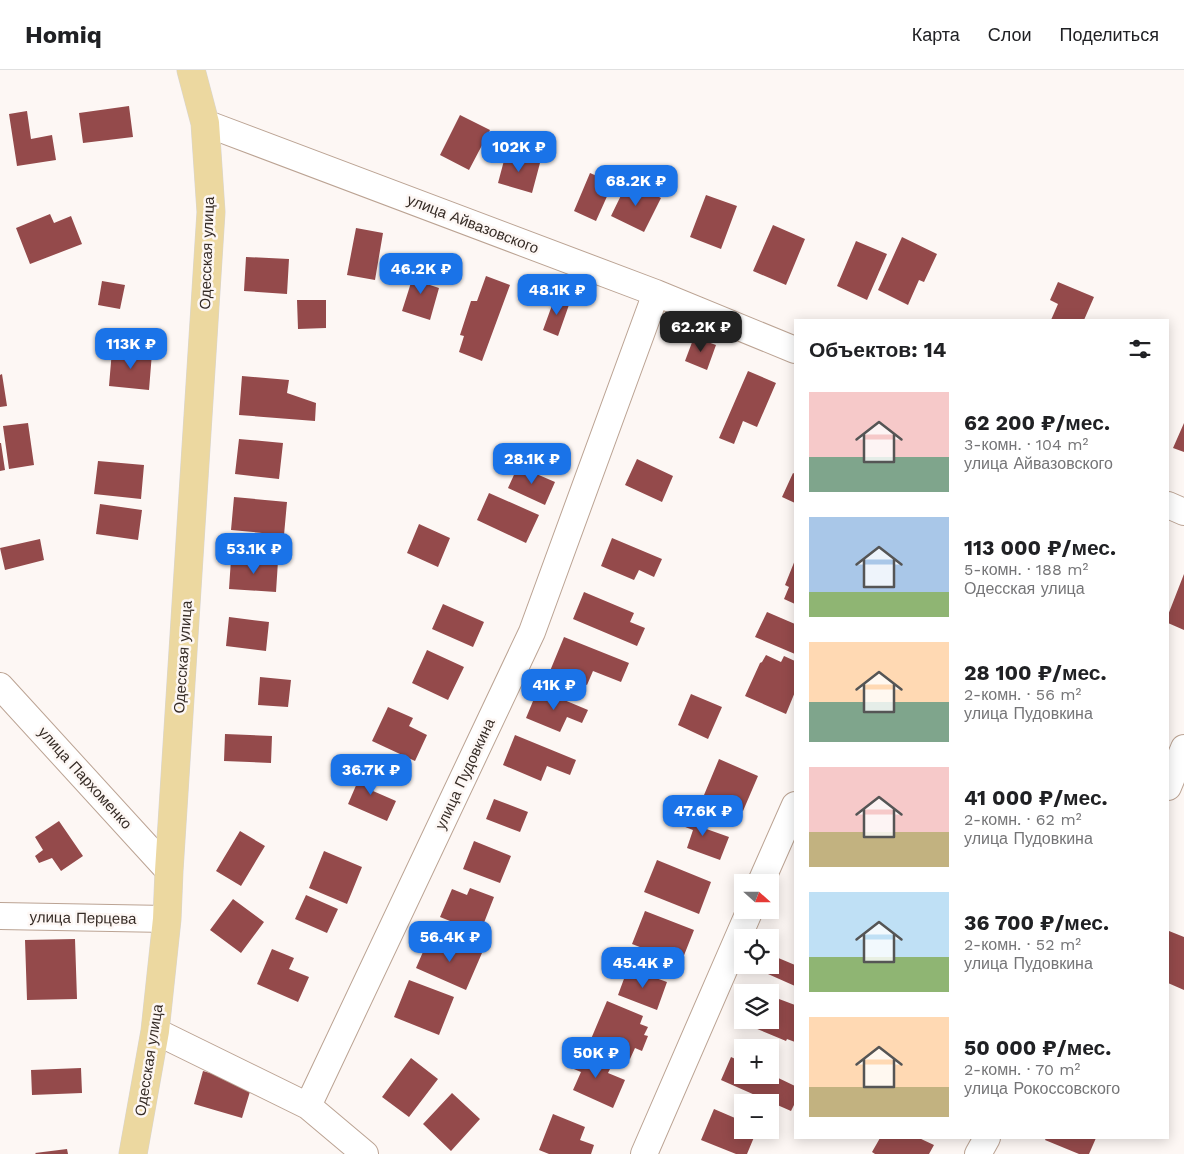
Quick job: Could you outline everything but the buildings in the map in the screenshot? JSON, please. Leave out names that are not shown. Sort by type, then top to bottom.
[{"type":"main road","name":"Одесская улица","points":[[133,1154],[155,1031],[167,919],[211,212],[205,123],[191,70]]},
{"type":"street","name":"улица Айвазовского","points":[[205,123],[656,293],[794,350]]},
{"type":"street","name":"улица Пудовкина","points":[[308,1106],[532,632],[656,293]]},
{"type":"street","points":[[1169,505],[1184,512]]},
{"type":"street","name":"улица Пархоменко","points":[[0,686],[169,871]]},
{"type":"street","points":[[1169,785],[1184,748]]},
{"type":"street","points":[[765,874],[794,807]]},
{"type":"street","name":"улица Перцева","points":[[0,916],[167,919]]},
{"type":"street","points":[[644,1154],[746,919]]},
{"type":"street","points":[[155,1031],[308,1106],[365,1154]]},
{"type":"street","points":[[978,1154],[986,1139]]}]
